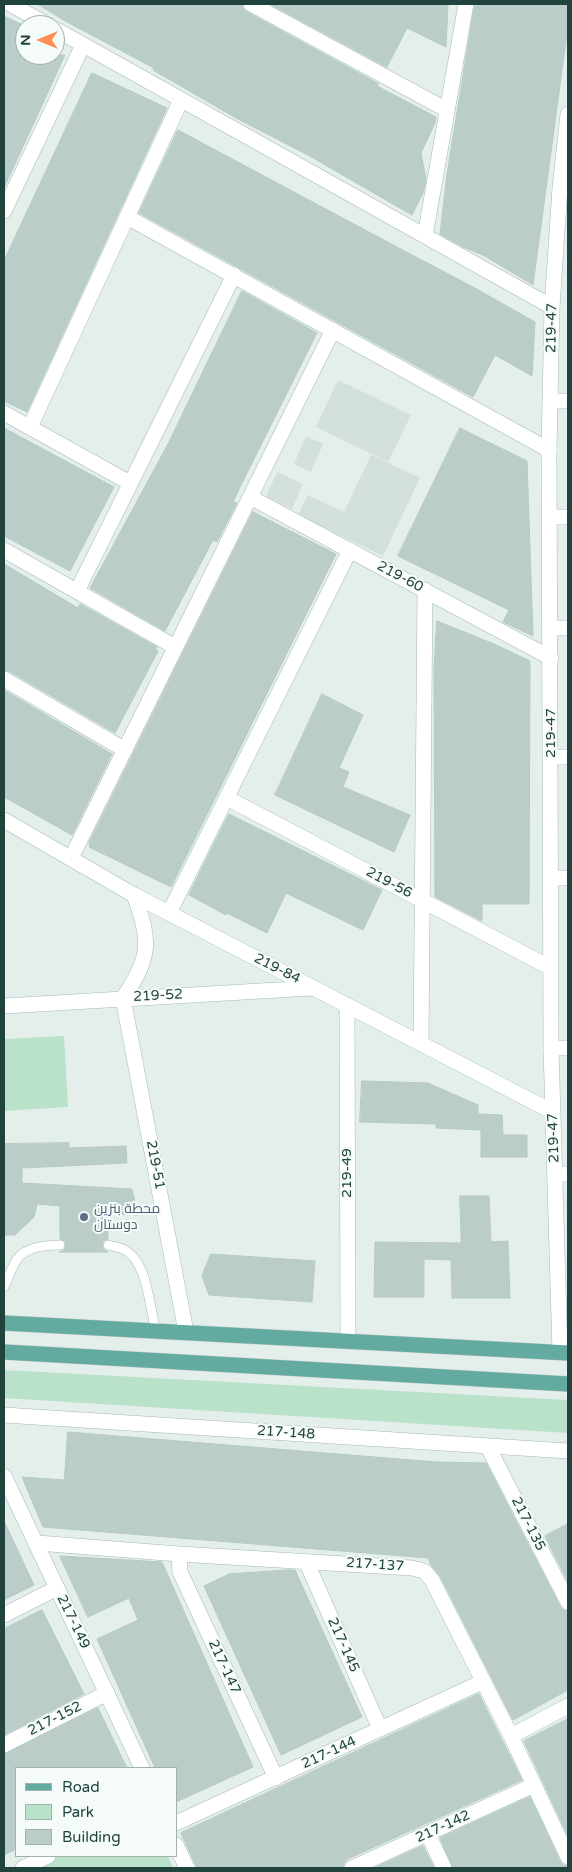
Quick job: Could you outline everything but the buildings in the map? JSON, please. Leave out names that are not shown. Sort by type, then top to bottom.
[{"type":"main road","points":[[4,1323],[564,1353]]},
{"type":"main road","points":[[4,1352],[568,1384]]},
{"type":"street","points":[[10,4],[30,15]]},
{"type":"street","points":[[251,4],[447,110]]},
{"type":"street","points":[[425,236],[466,4]]},
{"type":"street","points":[[65,35],[552,307]]},
{"type":"street","points":[[4,211],[83,45]]},
{"type":"street","points":[[30,427],[181,100]]},
{"type":"street","name":"219-47","points":[[564,1353],[562,1174],[553,1112],[551,1048],[549,450],[552,307],[560,188],[568,114]]},
{"type":"street","points":[[127,216],[549,450]]},
{"type":"street","points":[[76,591],[234,275]]},
{"type":"street","points":[[71,858],[333,330]]},
{"type":"street","points":[[550,402],[568,401]]},
{"type":"street","points":[[4,413],[130,483]]},
{"type":"street","name":"219-60","points":[[250,497],[551,658]]},
{"type":"street","points":[[550,517],[568,517]]},
{"type":"street","points":[[4,550],[175,647]]},
{"type":"street","points":[[169,913],[350,550]]},
{"type":"street","points":[[421,1044],[425,590]]},
{"type":"street","points":[[551,628],[568,628]]},
{"type":"street","points":[[4,680],[124,750]]},
{"type":"street","points":[[551,757],[568,757]]},
{"type":"street","name":"219-56","points":[[227,798],[551,968]]},
{"type":"street","name":"219-84","points":[[4,820],[134,895],[553,1112]]},
{"type":"street","points":[[551,878],[568,878]]},
{"type":"street","points":[[123,998],[136,980],[144,956],[146,940],[144,923],[134,895]]},
{"type":"street","name":"219-52","points":[[4,1006],[313,988]]},
{"type":"street","name":"219-51","points":[[123,998],[186,1332]]},
{"type":"street","name":"219-49","points":[[347,1005],[348,1341]]},
{"type":"street","points":[[551,1048],[568,1048]]},
{"type":"street","name":"217-148","points":[[4,1414],[568,1451]]},
{"type":"street","name":"217-135","points":[[488,1447],[568,1602]]},
{"type":"street","name":"217-149","points":[[4,1476],[142,1767]]},
{"type":"street","name":"217-137","points":[[37,1543],[179,1554],[412,1568],[424,1571],[432,1580],[511,1736],[568,1856]]},
{"type":"street","name":"217-147","points":[[179,1554],[180,1572],[276,1778]]},
{"type":"street","name":"217-145","points":[[306,1561],[380,1729]]},
{"type":"street","points":[[4,1616],[57,1588]]},
{"type":"street","name":"217-144","points":[[178,1822],[482,1682]]},
{"type":"street","name":"217-152","points":[[4,1745],[107,1693]]},
{"type":"street","points":[[511,1736],[568,1706]]},
{"type":"street","name":"217-142","points":[[352,1868],[534,1785]]},
{"type":"street","points":[[428,1834],[444,1868]]},
{"type":"street","points":[[178,1849],[187,1868]]},
{"type":"street","points":[[23,1868],[46,1857]]},
{"type":"lane","points":[[4,1287],[19,1256],[32,1249],[46,1245],[60,1245]]},
{"type":"lane","points":[[108,1245],[124,1249],[136,1261],[145,1280],[156,1331]]},
{"type":"shaded area","points":[[338,380],[411,415],[388,462],[316,427]]},
{"type":"shaded area","points":[[306,436],[323,444],[311,472],[294,464]]},
{"type":"shaded area","points":[[371,455],[420,478],[383,556],[298,515],[308,495],[344,512]]},
{"type":"shaded area","points":[[277,472],[303,484],[292,509],[266,497]]},
{"type":"green space","points":[[64,1036],[68,1107],[4,1111],[4,1039]]},
{"type":"green space","points":[[4,1370],[568,1400],[568,1433],[4,1398]]},
{"type":"green space","points":[[55,1857],[168,1857],[173,1868],[31,1868]]},
{"type":"place","name":"محطة بنزين دوستان","points":[[84,1217]]}]
